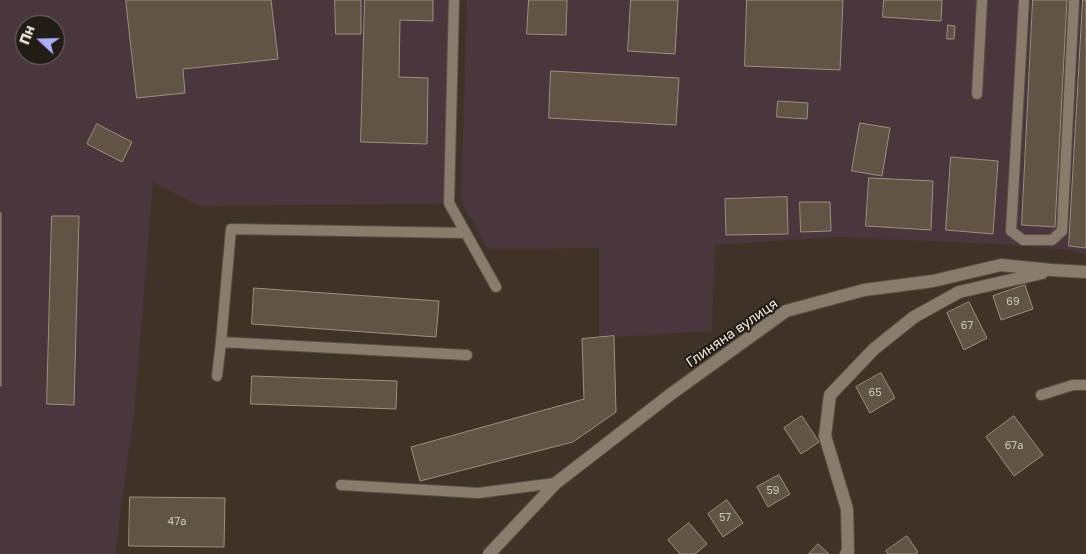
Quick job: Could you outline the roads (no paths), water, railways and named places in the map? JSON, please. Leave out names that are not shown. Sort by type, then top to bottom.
[{"type":"street","name":"Глиняна вулиця","points":[[490,554],[556,483],[671,394],[786,311],[864,290],[933,281],[1001,265],[1086,272]]},
{"type":"street","name":"Глиняна вулиця","points":[[846,554],[848,552],[847,509],[825,436],[830,395],[874,348],[914,317],[959,292],[1052,270]]},
{"type":"lane","points":[[454,0],[449,202],[496,287]]},
{"type":"lane","points":[[977,94],[982,0]]},
{"type":"lane","points":[[1024,0],[1011,231],[1023,240],[1052,240],[1062,231],[1074,0]]},
{"type":"lane","points":[[217,376],[222,342],[231,229],[466,233]]},
{"type":"lane","points":[[222,342],[468,355]]},
{"type":"lane","points":[[1041,395],[1073,385],[1086,385]]},
{"type":"lane","points":[[341,485],[478,493],[556,483]]}]
